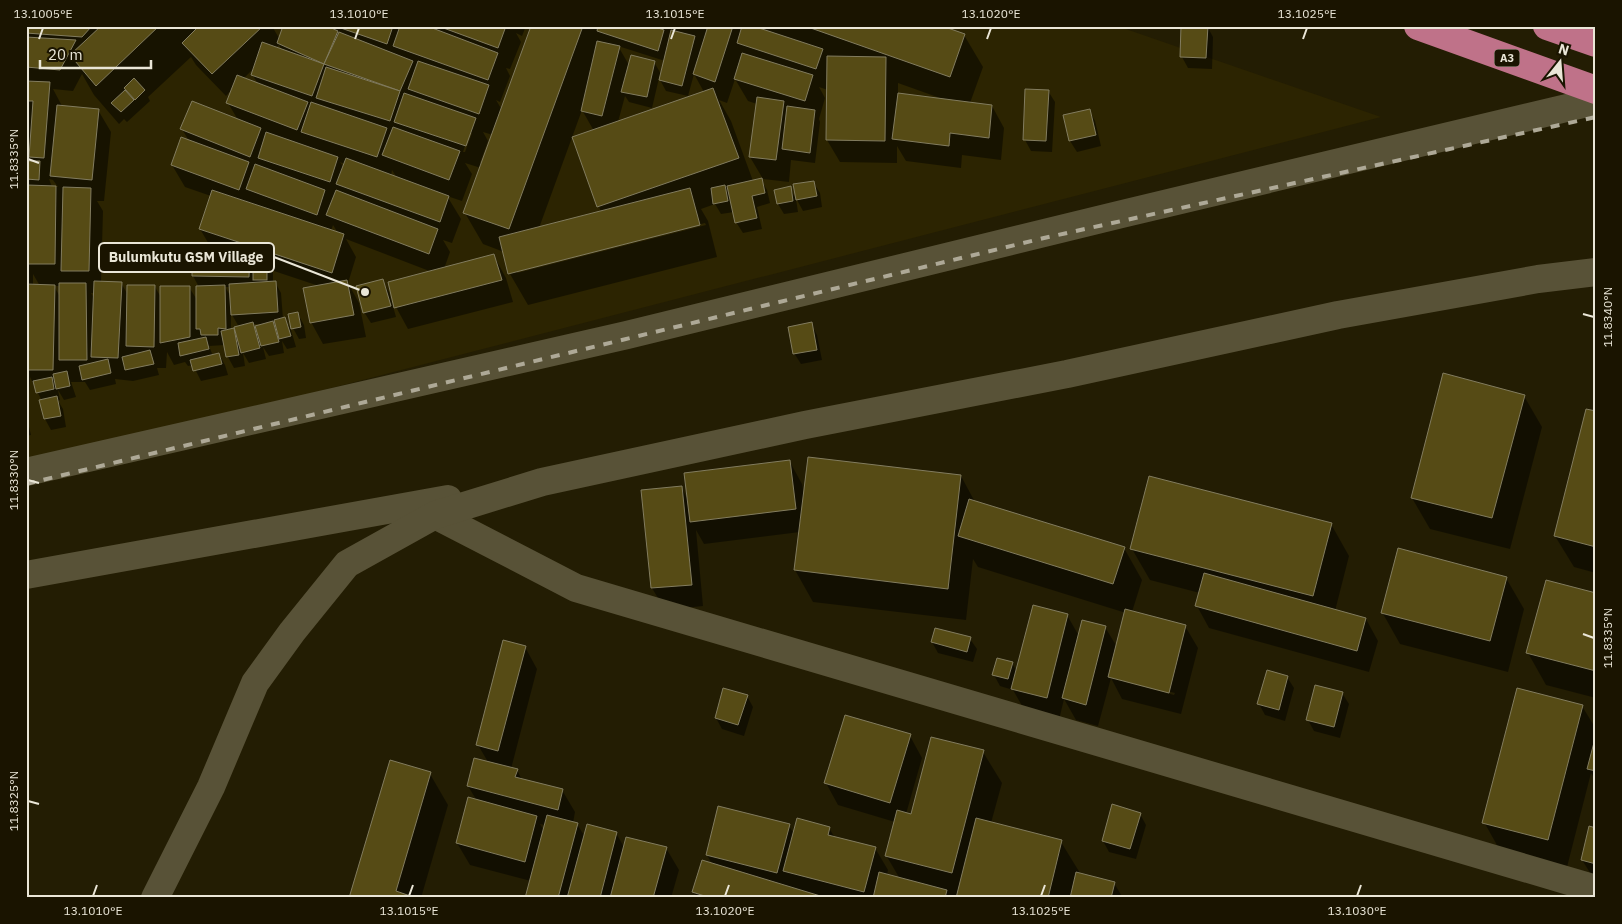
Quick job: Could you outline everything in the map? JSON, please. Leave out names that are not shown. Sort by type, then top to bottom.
[{"type":"highway","name":"A3","points":[[1418,26],[1596,90]]},
{"type":"highway","points":[[1547,26],[1596,43]]},
{"type":"street","points":[[26,472],[627,335],[1596,101]]},
{"type":"street","points":[[26,575],[542,482],[805,425],[1067,374],[1338,315],[1538,279],[1596,272]]},
{"type":"street","points":[[155,898],[211,787],[255,683],[292,632],[346,564],[435,514],[542,482]]},
{"type":"street","points":[[435,514],[576,588],[1596,889]]},
{"type":"shaded area","points":[[26,26],[1117,26],[1381,117],[26,467]]},
{"type":"building","points":[[26,26],[92,26],[82,37],[26,33]]},
{"type":"building","points":[[101,26],[159,26],[96,86],[70,55]]},
{"type":"building","points":[[199,26],[263,26],[212,74],[182,43]]},
{"type":"building","points":[[283,26],[327,26],[338,31],[324,64],[277,43]]},
{"type":"building","points":[[335,26],[393,26],[387,44]]},
{"type":"building","points":[[400,26],[427,26],[498,53],[488,80],[393,46]]},
{"type":"building","points":[[438,26],[506,26],[498,48]]},
{"type":"building","points":[[531,26],[583,26],[509,229],[463,213]]},
{"type":"building","points":[[598,26],[652,26],[664,30],[658,51],[597,31]]},
{"type":"building","points":[[708,26],[733,26],[715,82],[693,74]]},
{"type":"building","points":[[742,26],[753,26],[823,49],[816,69],[737,43]]},
{"type":"building","points":[[805,26],[942,26],[965,34],[950,77]]},
{"type":"building","points":[[1181,26],[1208,26],[1206,58],[1180,57]]},
{"type":"building","points":[[671,30],[695,36],[682,86],[659,80]]},
{"type":"building","points":[[339,32],[413,61],[400,91],[324,64]]},
{"type":"building","points":[[26,37],[76,40],[60,70],[26,67]]},
{"type":"building","points":[[597,41],[620,46],[602,116],[581,111]]},
{"type":"building","points":[[262,42],[324,64],[312,96],[251,75]]},
{"type":"building","points":[[742,53],[813,75],[805,101],[734,79]]},
{"type":"building","points":[[631,55],[655,61],[647,97],[621,92]]},
{"type":"building","points":[[827,56],[886,57],[885,141],[826,140]]},
{"type":"building","points":[[418,61],[489,85],[479,114],[408,89]]},
{"type":"building","points":[[326,67],[400,91],[390,121],[316,98]]},
{"type":"building","points":[[237,75],[308,102],[297,130],[226,103]]},
{"type":"building","points":[[134,78],[145,90],[135,100],[124,88]]},
{"type":"building","points":[[26,81],[50,82],[44,158],[29,157],[33,101],[26,101]]},
{"type":"building","points":[[713,88],[739,158],[597,207],[572,137]]},
{"type":"building","points":[[1025,89],[1049,90],[1046,141],[1023,140]]},
{"type":"building","points":[[125,90],[134,100],[121,112],[111,103]]},
{"type":"building","points":[[404,93],[476,118],[466,146],[394,122]]},
{"type":"building","points":[[898,93],[992,105],[989,138],[950,133],[949,146],[892,139]]},
{"type":"building","points":[[757,97],[784,101],[776,160],[749,157]]},
{"type":"building","points":[[192,101],[261,128],[250,157],[180,129]]},
{"type":"building","points":[[311,102],[387,128],[377,157],[301,132]]},
{"type":"building","points":[[57,105],[99,109],[92,180],[50,176]]},
{"type":"building","points":[[787,106],[815,110],[810,153],[782,149]]},
{"type":"building","points":[[1090,109],[1096,135],[1069,141],[1063,115]]},
{"type":"building","points":[[393,127],[460,151],[449,180],[382,155]]},
{"type":"building","points":[[266,132],[338,157],[330,182],[258,158]]},
{"type":"building","points":[[181,137],[249,162],[239,190],[171,165]]},
{"type":"building","points":[[346,158],[449,196],[440,222],[336,184]]},
{"type":"building","points":[[26,161],[40,161],[39,180],[26,179]]},
{"type":"building","points":[[255,164],[325,190],[317,215],[246,189]]},
{"type":"building","points":[[762,178],[765,193],[752,196],[757,218],[735,223],[727,186]]},
{"type":"building","points":[[814,181],[817,196],[796,200],[793,184]]},
{"type":"building","points":[[27,185],[56,186],[55,264],[26,264]]},
{"type":"building","points":[[725,185],[728,201],[713,204],[711,188]]},
{"type":"building","points":[[791,186],[793,201],[777,204],[774,190]]},
{"type":"building","points":[[63,187],[91,188],[89,271],[61,271]]},
{"type":"building","points":[[690,188],[700,225],[508,274],[499,237]]},
{"type":"building","points":[[212,190],[344,234],[332,273],[199,229]]},
{"type":"building","points":[[336,190],[438,229],[429,254],[326,215]]},
{"type":"building","points":[[192,250],[250,251],[249,277],[192,276]]},
{"type":"building","points":[[494,254],[502,280],[394,308],[388,282]]},
{"type":"building","points":[[253,261],[267,261],[267,280],[253,280]]},
{"type":"building","points":[[383,279],[391,306],[363,313],[356,286]]},
{"type":"building","points":[[347,280],[354,315],[310,323],[303,288]]},
{"type":"building","points":[[94,281],[122,282],[118,358],[91,357]]},
{"type":"building","points":[[276,281],[278,312],[231,315],[229,284]]},
{"type":"building","points":[[59,283],[86,283],[87,360],[59,360]]},
{"type":"building","points":[[26,284],[55,285],[53,370],[26,370]]},
{"type":"building","points":[[127,285],[155,285],[154,347],[126,346]]},
{"type":"building","points":[[225,285],[226,329],[218,328],[218,335],[201,335],[200,329],[196,329],[196,286]]},
{"type":"building","points":[[160,286],[190,286],[190,337],[160,343]]},
{"type":"building","points":[[298,312],[301,327],[291,329],[288,314]]},
{"type":"building","points":[[285,317],[291,336],[279,339],[274,320]]},
{"type":"building","points":[[273,321],[279,342],[261,346],[255,326]]},
{"type":"building","points":[[253,322],[260,348],[241,353],[234,327]]},
{"type":"building","points":[[812,322],[817,350],[793,354],[788,327]]},
{"type":"building","points":[[234,328],[239,355],[226,357],[221,331]]},
{"type":"building","points":[[206,337],[209,349],[180,356],[178,343]]},
{"type":"building","points":[[150,350],[154,364],[125,370],[122,357]]},
{"type":"building","points":[[219,353],[222,364],[193,371],[190,360]]},
{"type":"building","points":[[108,359],[111,373],[82,380],[79,366]]},
{"type":"building","points":[[67,371],[70,386],[56,389],[53,374]]},
{"type":"building","points":[[1443,373],[1525,395],[1492,518],[1411,498]]},
{"type":"building","points":[[52,377],[54,389],[36,393],[33,381]]},
{"type":"building","points":[[57,396],[61,416],[44,419],[39,400]]},
{"type":"building","points":[[1586,409],[1596,411],[1596,547],[1554,536]]},
{"type":"building","points":[[808,457],[961,475],[948,589],[794,570]]},
{"type":"building","points":[[790,460],[796,509],[690,522],[684,473]]},
{"type":"building","points":[[1149,476],[1332,523],[1313,596],[1130,549]]},
{"type":"building","points":[[682,486],[692,585],[651,588],[641,490]]},
{"type":"building","points":[[969,499],[1125,547],[1113,584],[958,536]]},
{"type":"building","points":[[1398,548],[1507,577],[1490,641],[1381,613]]},
{"type":"building","points":[[1204,573],[1366,618],[1357,651],[1195,606]]},
{"type":"building","points":[[1546,580],[1596,593],[1596,671],[1526,653]]},
{"type":"building","points":[[1033,605],[1068,614],[1047,698],[1011,689]]},
{"type":"building","points":[[1125,609],[1186,625],[1169,693],[1108,677]]},
{"type":"building","points":[[1082,620],[1106,626],[1086,705],[1062,698]]},
{"type":"building","points":[[935,628],[971,637],[967,652],[931,642]]},
{"type":"building","points":[[503,640],[526,646],[498,751],[476,745]]},
{"type":"building","points":[[997,658],[1013,662],[1008,679],[992,675]]},
{"type":"building","points":[[1267,670],[1288,676],[1279,710],[1257,704]]},
{"type":"building","points":[[1315,685],[1343,692],[1334,727],[1306,720]]},
{"type":"building","points":[[723,688],[748,695],[738,725],[715,718]]},
{"type":"building","points":[[1517,688],[1583,705],[1548,840],[1482,823]]},
{"type":"building","points":[[845,715],[911,734],[890,803],[824,783]]},
{"type":"building","points":[[1596,735],[1596,771],[1587,769]]},
{"type":"building","points":[[931,737],[984,750],[952,873],[885,856],[897,810],[911,814]]},
{"type":"building","points":[[474,758],[518,769],[515,777],[563,789],[558,810],[467,786]]},
{"type":"building","points":[[390,760],[431,772],[396,891],[416,898],[349,898]]},
{"type":"building","points":[[468,797],[537,816],[525,862],[456,843]]},
{"type":"building","points":[[1112,804],[1141,813],[1130,849],[1102,841]]},
{"type":"building","points":[[718,806],[790,824],[777,873],[706,855]]},
{"type":"building","points":[[547,815],[578,823],[558,898],[525,898]]},
{"type":"building","points":[[797,818],[830,827],[828,835],[876,847],[864,892],[783,871]]},
{"type":"building","points":[[976,818],[1062,840],[1048,898],[956,898]]},
{"type":"building","points":[[587,824],[617,832],[600,898],[567,898]]},
{"type":"building","points":[[1589,826],[1596,828],[1596,864],[1581,860]]},
{"type":"building","points":[[626,837],[667,847],[653,898],[610,898]]},
{"type":"building","points":[[702,860],[827,898],[711,898],[692,892]]},
{"type":"building","points":[[879,872],[947,890],[945,898],[873,898]]},
{"type":"building","points":[[1076,872],[1115,882],[1111,898],[1070,898]]},
{"type":"railway","points":[[26,484],[1044,238],[1596,117]]},
{"type":"place","name":"Bulumkutu GSM Village","points":[[365,292]]}]
